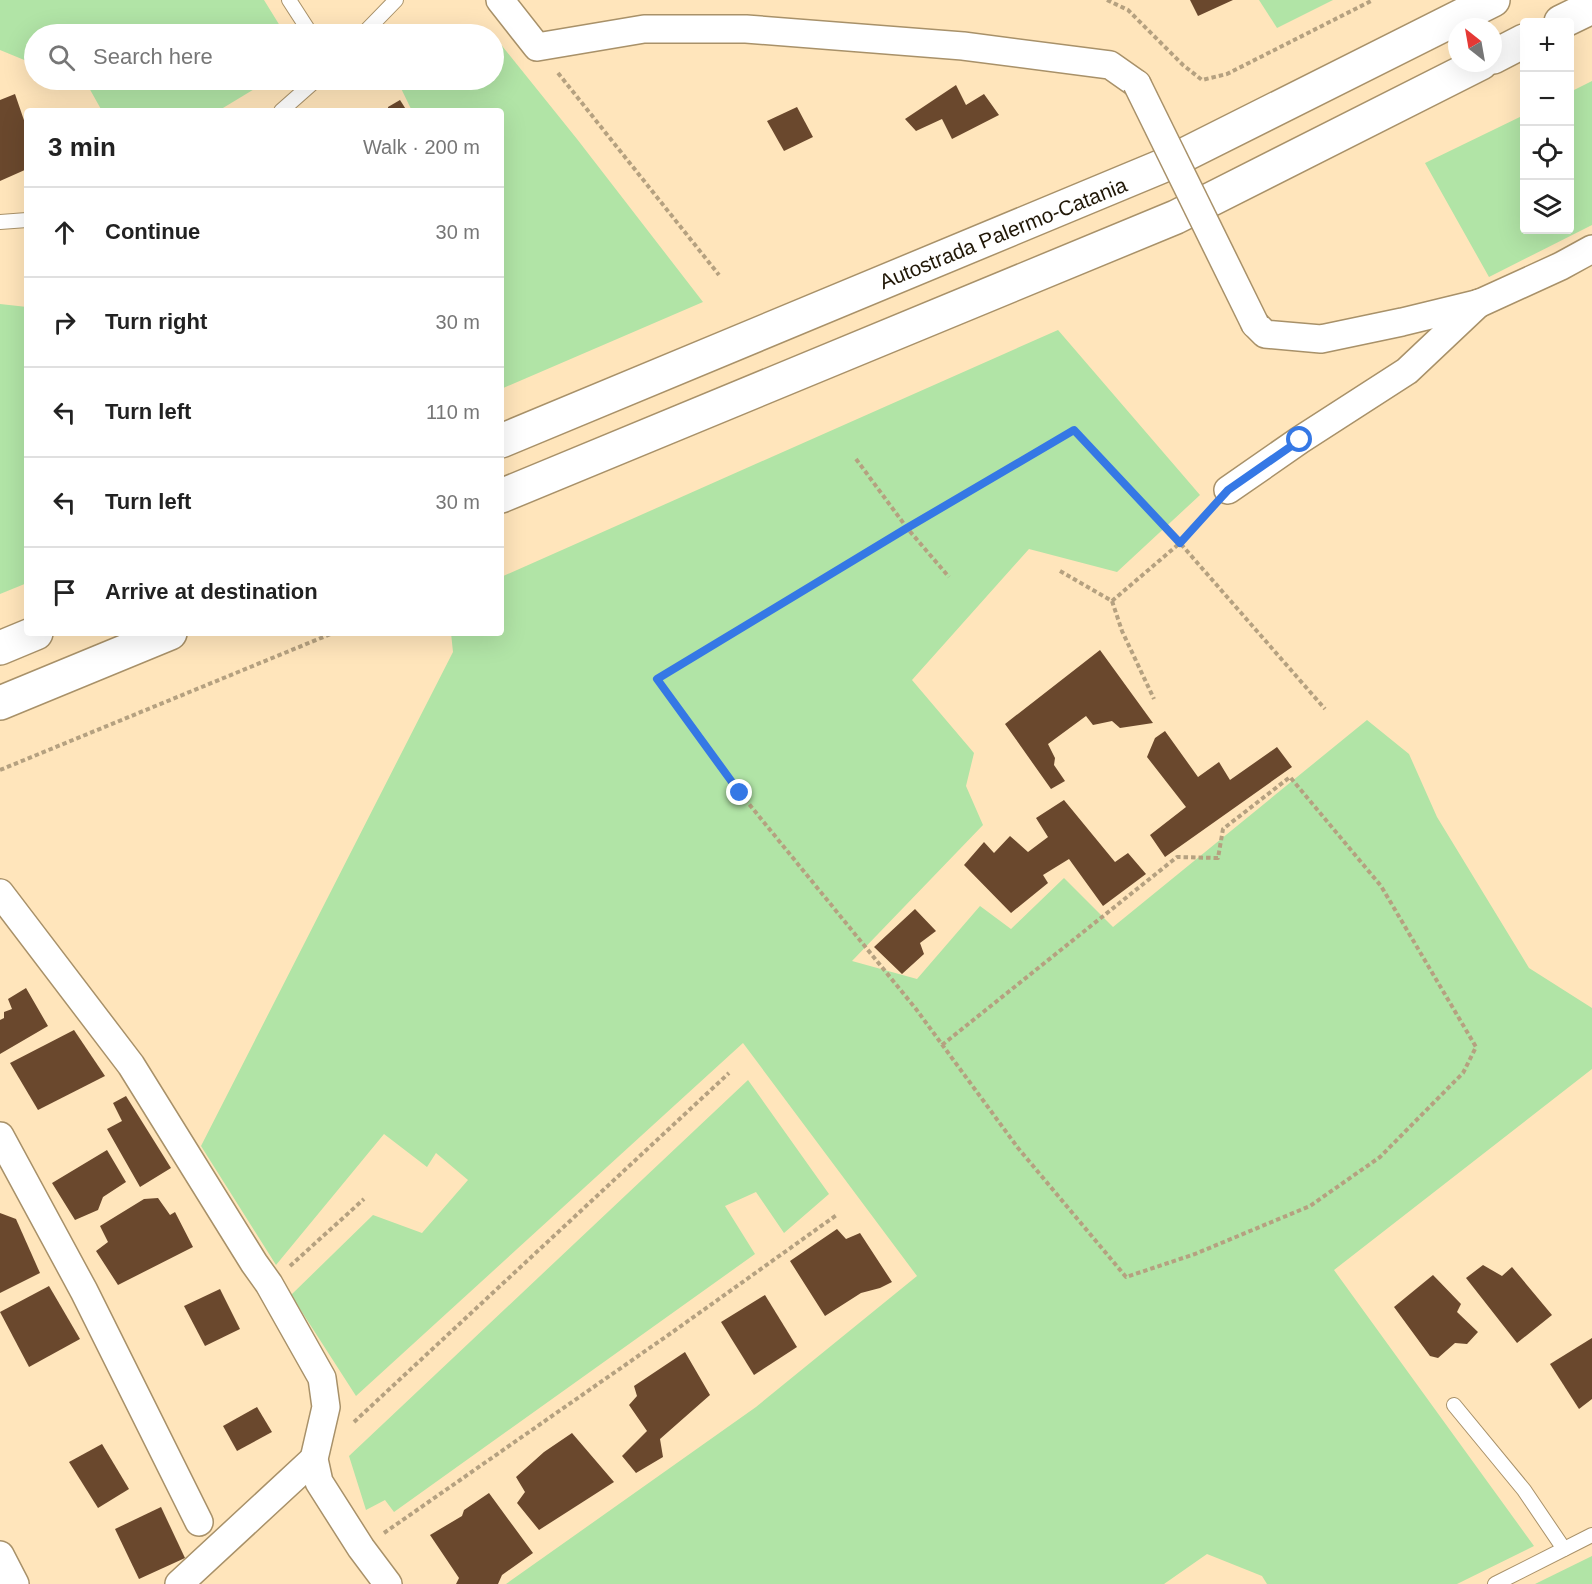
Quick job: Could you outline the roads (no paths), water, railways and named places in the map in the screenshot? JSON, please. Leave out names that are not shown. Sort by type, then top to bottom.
[{"type":"highway","name":"Autostrada Palermo-Catania","points":[[504,440],[1160,168],[1493,0]]},
{"type":"highway","points":[[1570,18],[1592,7]]},
{"type":"highway","points":[[1502,52],[1520,43]]},
{"type":"highway","points":[[504,495],[1176,217],[1463,72]]},
{"type":"highway","points":[[0,648],[29,636]]},
{"type":"highway","points":[[0,704],[163,636]]},
{"type":"street","points":[[500,0],[537,47],[644,29],[746,28],[963,46],[1110,65],[1137,84],[1255,324],[1265,334],[1321,339],[1480,303],[1561,266],[1592,249]]},
{"type":"street","points":[[1228,490],[1407,371],[1480,303]]},
{"type":"street","points":[[0,893],[10,926],[131,1065],[269,1284],[322,1377],[326,1407],[314,1459],[319,1482],[361,1548],[388,1584]]},
{"type":"street","points":[[0,1137],[84,1291],[199,1522]]},
{"type":"street","points":[[179,1584],[314,1459]]},
{"type":"street","points":[[0,1555],[15,1584]]},
{"type":"lane","points":[[289,0],[305,24]]},
{"type":"lane","points":[[373,24],[396,0]]},
{"type":"lane","points":[[284,108],[305,90]]},
{"type":"lane","points":[[0,222],[24,220]]},
{"type":"lane","points":[[1454,1405],[1524,1490],[1564,1549]]},
{"type":"lane","points":[[1495,1584],[1592,1535]]}]
